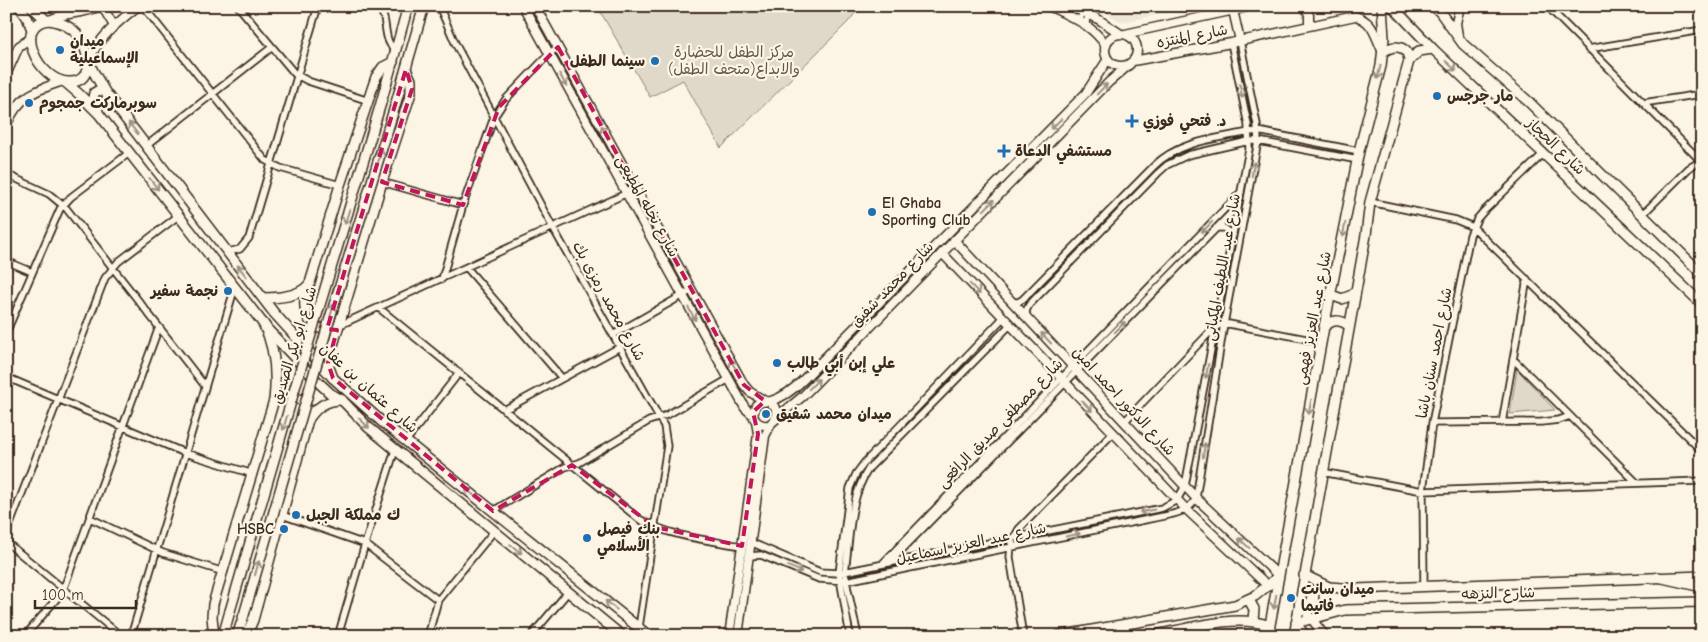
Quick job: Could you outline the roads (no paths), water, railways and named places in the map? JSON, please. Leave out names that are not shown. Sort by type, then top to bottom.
[{"type":"main road","points":[[19,6],[27,17],[32,34],[34,54],[39,65],[51,76],[64,82],[72,82],[83,77],[88,62],[86,48],[76,33],[62,23],[48,20],[31,6]]},
{"type":"main road","name":"شارع ابو بكر الصديق","points":[[223,636],[297,381],[382,103],[408,6]]},
{"type":"main road","name":"شارع ابو بكر الصديق","points":[[237,636],[330,318],[396,106],[424,6]]},
{"type":"main road","name":"شارع عبد العزيز فهمى","points":[[1268,636],[1330,295],[1383,52],[1384,23],[1382,6]]},
{"type":"main road","name":"شارع الحجاز","points":[[1392,6],[1433,49],[1702,304]]},
{"type":"main road","name":"شارع الحجاز","points":[[1437,8],[1463,44],[1530,102],[1702,274]]},
{"type":"main road","points":[[32,34],[38,23],[48,20]]},
{"type":"main road","points":[[1294,636],[1370,202],[1409,61],[1408,54],[1404,49],[1397,46],[1383,52]]},
{"type":"main road","points":[[1409,61],[1419,51],[1433,49]]},
{"type":"main road","name":"شارع عثمان بن عفان","points":[[88,62],[105,92],[263,298],[294,336],[333,378],[406,441],[644,633]]},
{"type":"main road","name":"شارع ابو بكر الصديق","points":[[263,298],[288,295],[307,287],[311,280],[377,74],[383,67],[393,62]]},
{"type":"main road","name":"شارع ابو بكر الصديق","points":[[333,378],[329,367],[329,359],[338,326],[412,90],[410,77],[406,69]]},
{"type":"main road","name":"شارع عثمان بن عفان","points":[[64,82],[86,100],[102,118],[263,323],[317,381],[331,394],[342,400],[368,427],[622,636]]},
{"type":"main road","points":[[102,118],[93,94],[99,90],[105,92]]},
{"type":"main road","points":[[307,287],[304,306],[311,322],[317,327],[324,329],[338,326]]},
{"type":"main road","points":[[1330,295],[1342,299],[1347,298],[1356,290]]},
{"type":"main road","points":[[1324,327],[1336,320],[1348,326]]},
{"type":"main road","name":"شارع ابو بكر الصديق","points":[[214,636],[212,609],[274,400],[276,380],[274,361],[263,323]]},
{"type":"main road","points":[[246,636],[253,620],[308,420],[306,406],[298,398],[286,395],[274,400]]},
{"type":"main road","points":[[308,420],[320,406],[328,402],[342,400]]},
{"type":"main road","name":"شارع النزهه","points":[[1304,575],[1329,587],[1356,589],[1702,576]]},
{"type":"main road","points":[[1058,636],[1224,608],[1248,600],[1279,576]]},
{"type":"main road","points":[[1658,578],[1702,587]]},
{"type":"main road","points":[[1329,587],[1324,596],[1324,601],[1326,606],[1333,612]]},
{"type":"main road","points":[[1248,600],[1254,608],[1253,621]]},
{"type":"main road","name":"شارع النزهه","points":[[1296,623],[1333,612],[1370,610],[1702,602]]},
{"type":"main road","points":[[1151,636],[1236,620],[1253,621],[1270,626]]},
{"type":"street","points":[[48,20],[64,14],[85,12],[101,6],[114,26]]},
{"type":"street","points":[[88,62],[100,42],[114,26],[138,6]]},
{"type":"street","points":[[144,6],[260,154],[271,164],[340,185]]},
{"type":"street","points":[[238,6],[271,48],[297,76],[369,100]]},
{"type":"street","points":[[228,252],[240,249],[248,241],[318,6]]},
{"type":"street","points":[[376,6],[382,13],[387,39],[396,50]]},
{"type":"street","name":"شارع محمد رمزى بك","points":[[439,6],[456,46],[553,228],[660,418],[667,436],[644,633]]},
{"type":"street","name":"شارع نخله المطيعى","points":[[523,6],[682,296],[745,408],[754,418],[761,436],[749,556],[738,636]]},
{"type":"street","name":"شارع نخله المطيعى","points":[[535,6],[744,384],[750,392],[767,402]]},
{"type":"street","points":[[1049,6],[1082,22],[1096,33],[1106,46]]},
{"type":"street","points":[[1071,6],[1086,11],[1123,34],[1132,37],[1138,51],[1132,62],[1118,66],[1108,59],[1105,50],[1111,37],[1123,34]]},
{"type":"street","points":[[1082,22],[1086,11],[1093,6]]},
{"type":"street","name":"شارع المنتزه","points":[[1123,34],[1253,6]]},
{"type":"street","points":[[1305,6],[1309,15],[1309,26]]},
{"type":"street","points":[[1460,6],[1456,23],[1458,34],[1463,44]]},
{"type":"street","points":[[1547,6],[1701,161],[1689,168],[1642,215]]},
{"type":"street","points":[[1233,10],[1240,41]]},
{"type":"street","name":"شارع المنتزه","points":[[1132,62],[1231,43],[1348,17],[1361,18],[1372,26],[1383,52]]},
{"type":"street","points":[[1588,49],[1702,30]]},
{"type":"street","points":[[6,75],[18,48],[32,34]]},
{"type":"street","name":"شارع عبد اللطيف المكباتى","points":[[1196,498],[1224,324],[1258,141],[1258,131],[1240,41]]},
{"type":"street","name":"شارع عبد اللطيف المكباتى","points":[[1185,486],[1249,141],[1249,132],[1231,43]]},
{"type":"street","points":[[146,146],[271,48]]},
{"type":"street","points":[[442,279],[462,205],[494,117],[506,98],[549,54],[558,48]]},
{"type":"street","name":"شارع محمد شفيق","points":[[767,402],[781,396],[803,380],[1086,93],[1101,73],[1108,59]]},
{"type":"street","name":"شارع محمد شفيق","points":[[777,415],[789,408],[802,396],[1109,82],[1132,62]]},
{"type":"street","points":[[6,126],[15,108],[26,96],[64,82]]},
{"type":"street","points":[[1643,103],[1702,94]]},
{"type":"street","points":[[1012,302],[1018,302],[1023,299],[1162,157],[1185,146],[1258,131],[1359,155]]},
{"type":"street","points":[[1027,318],[1026,311],[1028,305],[1167,165],[1188,155],[1249,141],[1359,155]]},
{"type":"street","points":[[6,333],[55,218],[63,205],[129,153]]},
{"type":"street","name":"شارع احمد سنان باشا","points":[[1424,587],[1423,491],[1432,423],[1472,227],[1483,212],[1544,153]]},
{"type":"street","points":[[6,174],[48,194],[63,205],[205,386]]},
{"type":"street","points":[[382,182],[462,205]]},
{"type":"street","points":[[338,326],[636,190]]},
{"type":"street","name":"شارع مصطفى صديق الرافعى","points":[[1075,369],[1241,192]]},
{"type":"street","points":[[1370,202],[1456,220],[1472,227],[1702,451]]},
{"type":"street","points":[[1238,206],[1246,207]]},
{"type":"street","name":"شارع مصطفى صديق الرافعى","points":[[882,564],[1238,206]]},
{"type":"street","points":[[6,535],[103,281],[112,267],[178,216]]},
{"type":"street","points":[[1216,228],[1227,230],[1233,235]]},
{"type":"street","name":"شارع الدكتور احمد امين","points":[[954,240],[1196,498],[1279,576]]},
{"type":"street","name":"شارع الدكتور احمد امين","points":[[942,253],[1177,500],[1268,586]]},
{"type":"street","points":[[6,261],[32,272]]},
{"type":"street","points":[[466,268],[562,377]]},
{"type":"street","points":[[1502,423],[1526,279]]},
{"type":"street","points":[[131,636],[235,287]]},
{"type":"street","points":[[613,335],[692,290]]},
{"type":"street","points":[[379,308],[639,519],[669,532],[742,546]]},
{"type":"street","points":[[850,636],[842,572],[847,504],[850,488],[856,474],[865,462],[1003,318]]},
{"type":"street","points":[[1124,422],[1215,328],[1224,324],[1235,324],[1322,342]]},
{"type":"street","points":[[842,572],[857,491],[869,468],[1010,325]]},
{"type":"street","points":[[25,636],[64,589],[159,327]]},
{"type":"street","points":[[504,410],[620,347]]},
{"type":"street","points":[[1513,359],[1637,483]]},
{"type":"street","points":[[406,441],[459,373]]},
{"type":"street","points":[[6,377],[185,453],[253,474]]},
{"type":"street","points":[[493,511],[565,467],[582,462],[649,421],[667,415],[729,379]]},
{"type":"street","name":"شارع مصطفى صديق الرافعى","points":[[890,562],[1063,381]]},
{"type":"street","points":[[781,396],[783,404],[789,408]]},
{"type":"street","points":[[767,402],[776,408],[777,415],[772,424],[762,425],[754,418],[756,405],[767,402]]},
{"type":"street","points":[[1432,423],[1542,422],[1559,420],[1570,416]]},
{"type":"street","name":"شارع نخله المطيعى","points":[[729,636],[761,436],[772,424]]},
{"type":"street","points":[[1023,636],[1010,557],[1013,538],[1019,529],[1113,433]]},
{"type":"street","points":[[338,636],[365,544],[396,450]]},
{"type":"street","points":[[1322,472],[1423,491],[1702,481]]},
{"type":"street","points":[[1177,500],[1185,486]]},
{"type":"street","points":[[1186,509],[1196,498]]},
{"type":"street","name":"شارع عبد العزيز اسماعيل","points":[[750,542],[820,572],[842,572],[1162,508],[1177,500]]},
{"type":"street","name":"شارع عبد العزيز اسماعيل","points":[[749,556],[761,555],[819,579],[843,581],[1164,516],[1186,509]]},
{"type":"street","points":[[282,515],[365,544],[438,600]]},
{"type":"street","points":[[90,518],[156,550],[224,572]]},
{"type":"street","points":[[428,636],[438,600],[494,531]]},
{"type":"street","points":[[6,542],[121,636]]},
{"type":"street","points":[[843,581],[858,636]]},
{"type":"street","points":[[530,636],[568,592]]},
{"type":"street","points":[[1299,603],[1325,636]]},
{"type":"street","points":[[1296,623],[1306,636]]},
{"type":"place","name":"ميدان الإسماعيلية","points":[[60,50]]},
{"type":"place","name":"سينما الطفل","points":[[655,61]]},
{"type":"place","name":"مار جرجس","points":[[1437,96]]},
{"type":"place","name":"سوبرماركت جمجوم","points":[[29,103]]},
{"type":"place","name":"د. فتحي فوزي","points":[[1132,121]]},
{"type":"place","name":"مستشفي الدعاة","points":[[1004,151]]},
{"type":"place","name":"El Ghaba Sporting Club","points":[[872,212]]},
{"type":"place","name":"نجمة سفير","points":[[228,291]]},
{"type":"place","name":"علي إبن أبي طالب","points":[[777,363]]},
{"type":"place","name":"ميدان محمد شفيق","points":[[766,414]]},
{"type":"place","name":"ك مملكة الجبل","points":[[296,515]]},
{"type":"place","name":"HSBC","points":[[284,529]]},
{"type":"place","name":"بنك فيصل الأسلامي","points":[[587,538]]},
{"type":"place","name":"ميدان سانت فاتيما","points":[[1291,598]]},
{"type":"park label","name":"مركز الطفل للحضارة والابداع(متحف الطفل)","points":[[734,60]]}]
